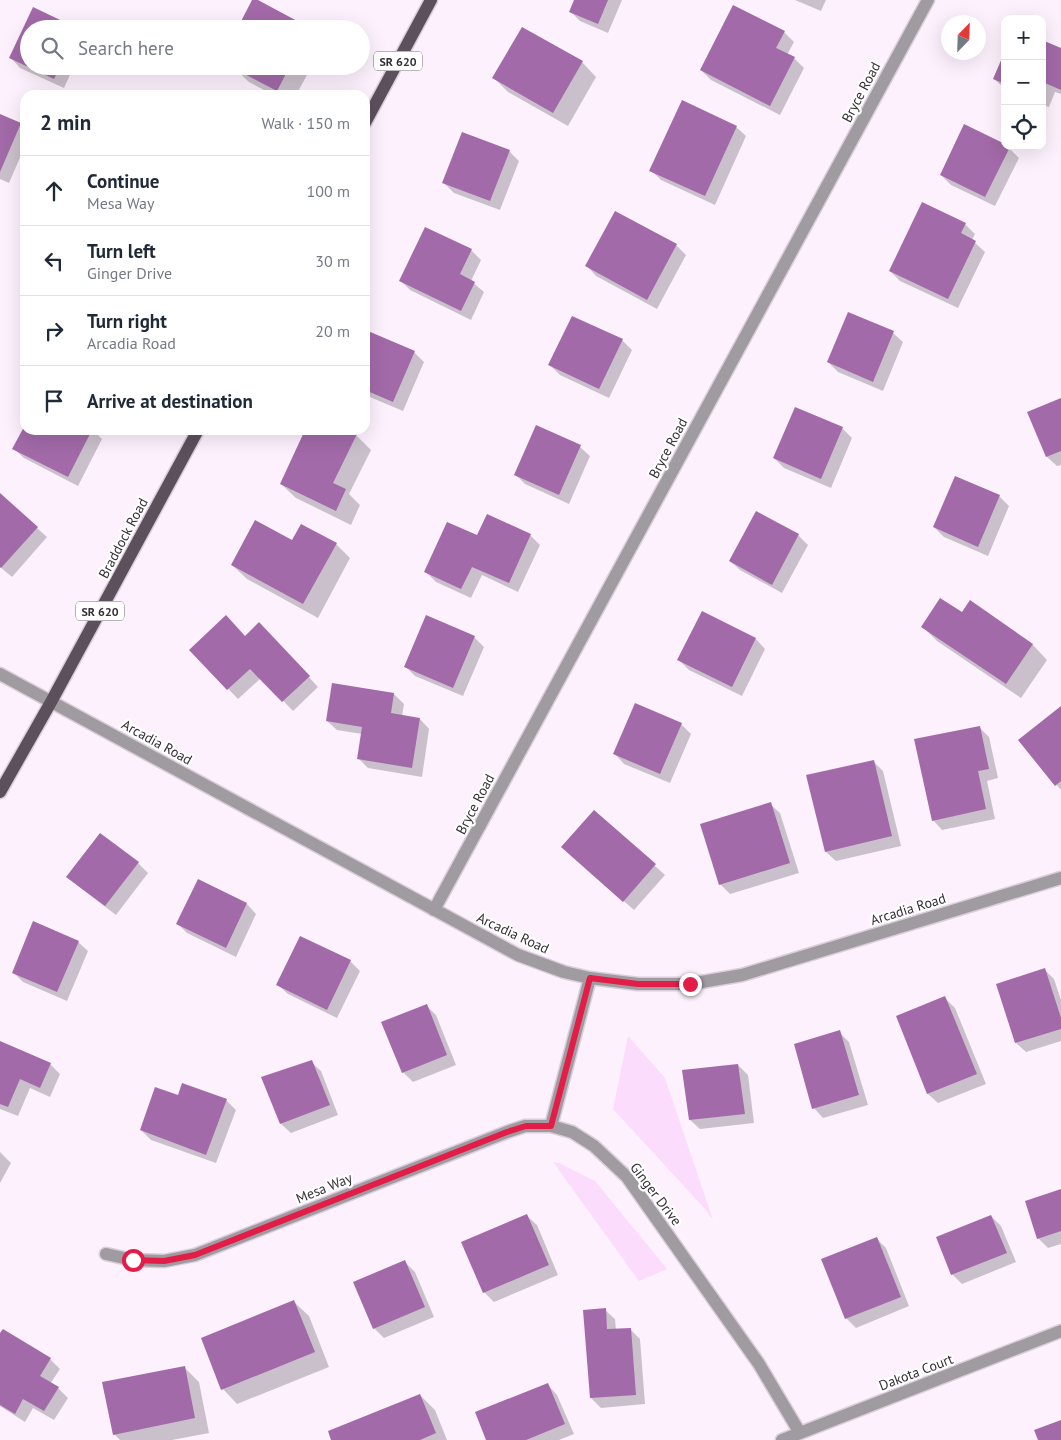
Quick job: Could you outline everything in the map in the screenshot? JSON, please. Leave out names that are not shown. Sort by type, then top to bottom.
[{"type":"main road","name":"SR 620","points":[[370,114],[432,0]]},
{"type":"main road","name":"Braddock Road","points":[[0,792],[51,702],[195,435]]},
{"type":"street","name":"Bryce Road","points":[[434,910],[928,0]]},
{"type":"street","name":"Arcadia Road","points":[[0,674],[518,955],[564,972],[590,978],[638,984],[690,984],[742,975],[1061,878]]},
{"type":"street","points":[[551,1126],[590,978]]},
{"type":"street","name":"Mesa Way","points":[[106,1254],[133,1260],[164,1261],[195,1255],[507,1132],[526,1126],[551,1126]]},
{"type":"street","name":"Ginger Drive","points":[[551,1126],[572,1132],[594,1146],[626,1177],[759,1364],[800,1433]]},
{"type":"street","name":"Dakota Court","points":[[782,1440],[1061,1331]]},
{"type":"shaded area","points":[[628,1036],[665,1078],[713,1220],[613,1109]]},
{"type":"shaded area","points":[[553,1162],[559,1163],[595,1181],[667,1269],[639,1281]]},
{"type":"building","points":[[252,0],[258,0],[295,20],[242,20]]},
{"type":"building","points":[[574,0],[608,0],[598,24],[569,12]]},
{"type":"building","points":[[733,5],[785,31],[776,48],[795,57],[770,106],[700,70]]},
{"type":"building","points":[[33,7],[60,20],[27,20]]},
{"type":"building","points":[[522,27],[583,61],[553,113],[492,78]]},
{"type":"building","points":[[20,35],[20,63],[9,58]]},
{"type":"building","points":[[1046,42],[1061,48],[1061,90],[1046,83]]},
{"type":"building","points":[[1001,60],[1001,82],[993,79]]},
{"type":"building","points":[[45,75],[56,75],[54,79]]},
{"type":"building","points":[[246,75],[285,75],[278,90]]},
{"type":"building","points":[[682,100],[737,126],[705,196],[649,171]]},
{"type":"building","points":[[0,114],[20,123],[20,125],[0,172]]},
{"type":"building","points":[[964,124],[1001,142],[1001,150],[1008,150],[985,197],[940,175]]},
{"type":"building","points":[[462,132],[510,150],[490,201],[442,183]]},
{"type":"building","points":[[922,202],[966,223],[961,233],[976,241],[948,299],[889,271]]},
{"type":"building","points":[[615,211],[677,244],[647,300],[585,266]]},
{"type":"building","points":[[425,227],[472,249],[460,274],[475,282],[461,311],[399,281]]},
{"type":"building","points":[[848,312],[894,331],[873,382],[827,362]]},
{"type":"building","points":[[572,316],[623,339],[599,389],[548,365]]},
{"type":"building","points":[[370,332],[415,351],[393,402],[370,392]]},
{"type":"building","points":[[1061,398],[1061,451],[1046,457],[1027,412]]},
{"type":"building","points":[[795,407],[843,427],[821,479],[773,458]]},
{"type":"building","points":[[536,425],[581,445],[559,495],[514,475]]},
{"type":"building","points":[[20,434],[89,435],[68,477],[12,449]]},
{"type":"building","points":[[303,435],[357,435],[333,483],[346,489],[336,511],[280,484]]},
{"type":"building","points":[[955,476],[1000,495],[978,547],[933,527]]},
{"type":"building","points":[[0,493],[38,527],[1,568],[0,567]]},
{"type":"building","points":[[756,511],[799,534],[772,585],[729,561]]},
{"type":"building","points":[[487,514],[531,534],[509,583],[472,567],[461,589],[424,572],[447,522],[477,535]]},
{"type":"building","points":[[255,520],[292,540],[301,524],[337,543],[303,604],[231,565]]},
{"type":"building","points":[[940,598],[962,612],[970,600],[1033,644],[1006,684],[921,627]]},
{"type":"building","points":[[702,611],[756,638],[732,687],[677,660]]},
{"type":"building","points":[[226,615],[245,636],[259,622],[310,676],[282,702],[250,669],[227,690],[189,650]]},
{"type":"building","points":[[426,615],[475,636],[453,688],[404,667]]},
{"type":"building","points":[[332,683],[394,693],[391,713],[420,718],[412,768],[357,759],[362,727],[326,721]]},
{"type":"building","points":[[635,703],[682,723],[660,774],[613,754]]},
{"type":"building","points":[[1061,706],[1061,781],[1055,786],[1018,740]]},
{"type":"building","points":[[980,726],[989,769],[978,771],[986,809],[932,821],[914,739]]},
{"type":"building","points":[[874,760],[892,836],[825,852],[806,775]]},
{"type":"building","points":[[771,802],[790,863],[719,885],[700,824]]},
{"type":"building","points":[[594,810],[656,864],[623,902],[561,847]]},
{"type":"building","points":[[100,833],[139,862],[105,906],[66,877]]},
{"type":"building","points":[[198,879],[247,903],[226,948],[176,924]]},
{"type":"building","points":[[33,921],[79,941],[57,992],[12,973]]},
{"type":"building","points":[[300,936],[351,960],[327,1010],[276,985]]},
{"type":"building","points":[[1045,968],[1061,1018],[1061,1029],[1015,1043],[996,984]]},
{"type":"building","points":[[945,996],[977,1074],[927,1094],[896,1016]]},
{"type":"building","points":[[427,1004],[447,1055],[402,1073],[381,1022]]},
{"type":"building","points":[[840,1030],[859,1095],[812,1109],[794,1044]]},
{"type":"building","points":[[0,1041],[51,1063],[40,1088],[20,1079],[8,1107],[0,1104]]},
{"type":"building","points":[[312,1060],[330,1105],[280,1124],[261,1077]]},
{"type":"building","points":[[738,1064],[745,1114],[689,1120],[682,1070]]},
{"type":"building","points":[[182,1083],[227,1099],[206,1155],[140,1130],[155,1087],[178,1095]]},
{"type":"building","points":[[1061,1189],[1061,1231],[1037,1239],[1025,1201]]},
{"type":"building","points":[[527,1214],[549,1265],[483,1293],[461,1242]]},
{"type":"building","points":[[991,1215],[1007,1253],[951,1275],[936,1237]]},
{"type":"building","points":[[877,1237],[901,1297],[845,1319],[821,1259]]},
{"type":"building","points":[[405,1260],[425,1307],[373,1329],[353,1282]]},
{"type":"building","points":[[294,1300],[315,1352],[221,1390],[201,1338]]},
{"type":"building","points":[[606,1308],[607,1329],[631,1328],[636,1395],[590,1398],[583,1310]]},
{"type":"building","points":[[3,1329],[51,1358],[40,1376],[59,1387],[44,1411],[23,1399],[15,1414],[0,1405],[0,1333]]},
{"type":"building","points":[[185,1366],[195,1418],[113,1435],[102,1382]]},
{"type":"building","points":[[548,1383],[565,1424],[526,1440],[486,1440],[475,1412]]},
{"type":"building","points":[[420,1394],[436,1433],[420,1440],[331,1440],[328,1431]]},
{"type":"building","points":[[1061,1420],[1061,1440],[1038,1440],[1034,1430]]},
{"type":"route","points":[[133,1260],[164,1261],[195,1255],[507,1132],[526,1126],[551,1126],[590,978],[638,984],[690,984]]}]
